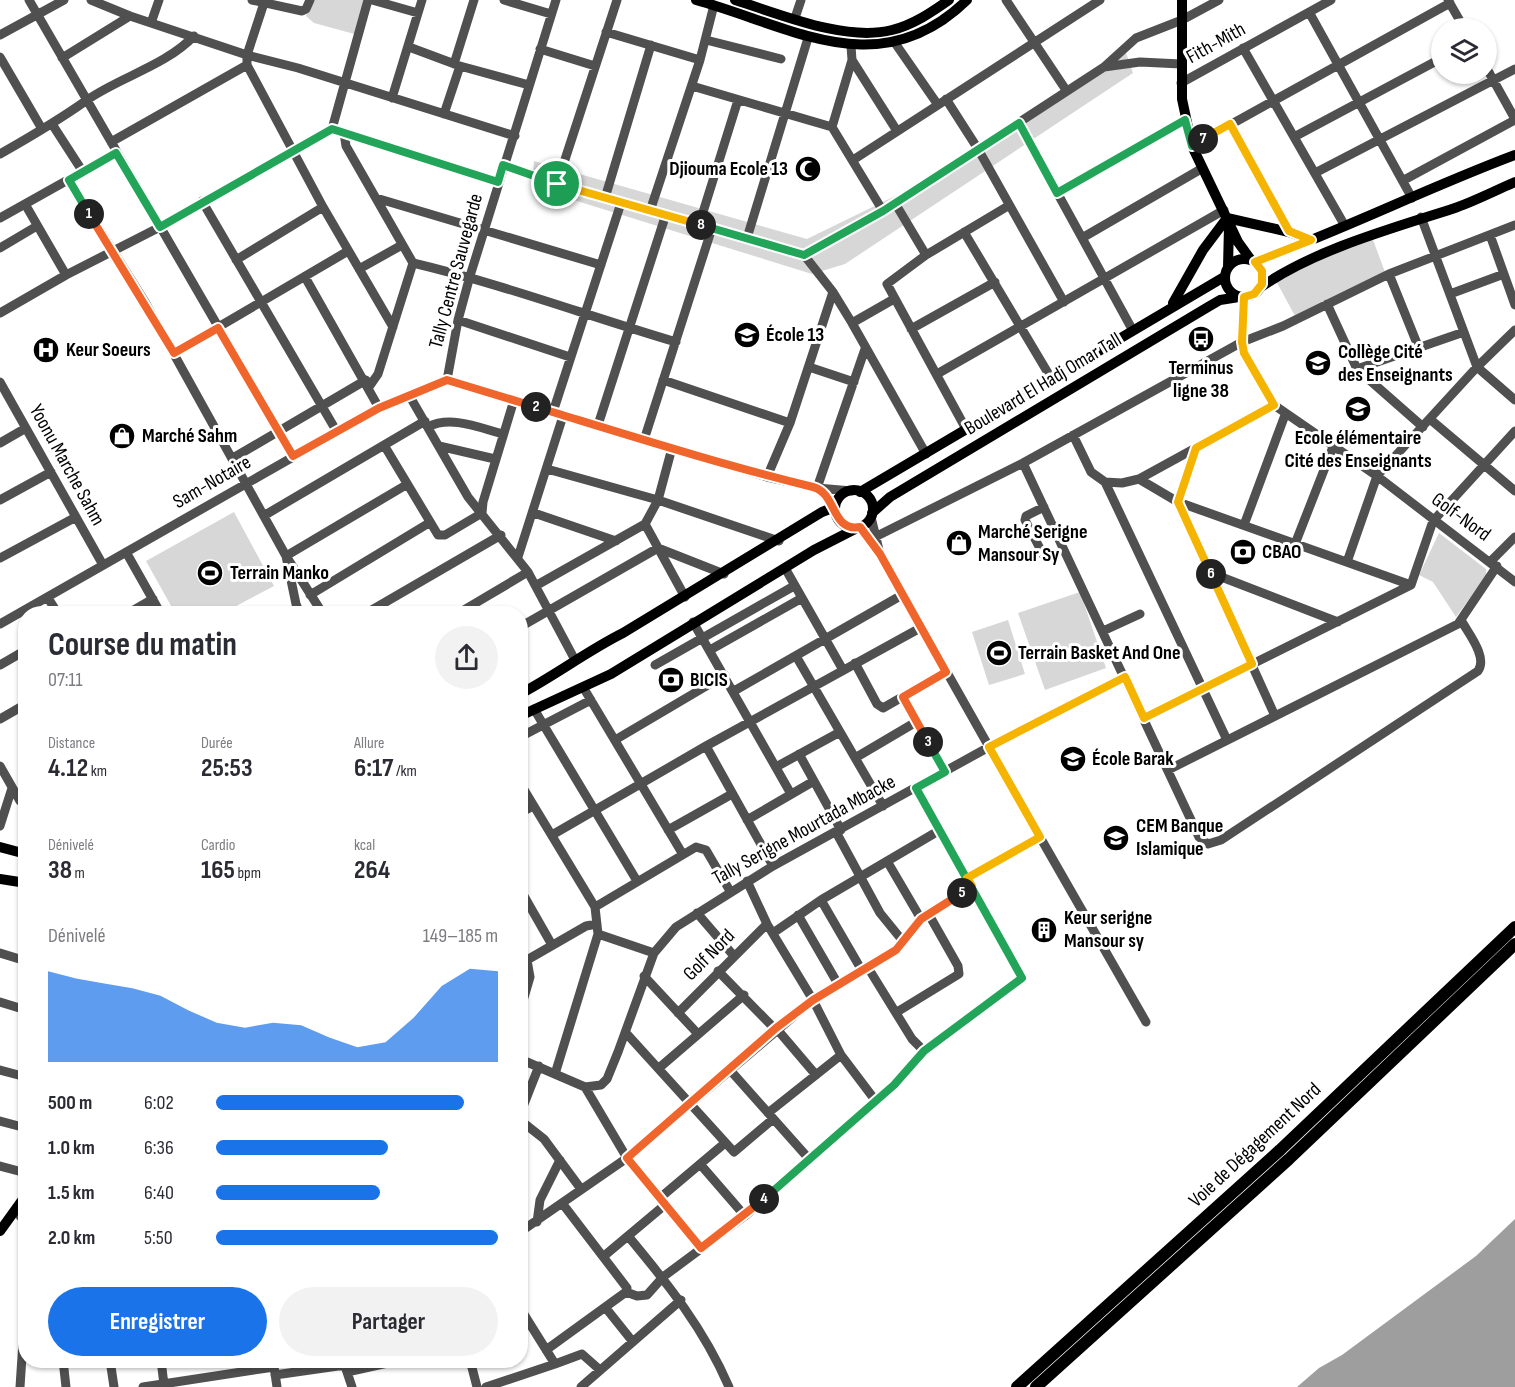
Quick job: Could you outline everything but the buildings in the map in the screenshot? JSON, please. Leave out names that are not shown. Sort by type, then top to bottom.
[{"type":"highway","name":"Voie de Dégagement Nord","points":[[1017,1387],[1280,1150],[1515,927]]},
{"type":"highway","name":"Voie de Dégagement Nord","points":[[1036,1387],[1289,1160],[1515,944]]},
{"type":"main road","points":[[696,0],[808,38],[851,45],[895,43],[939,23],[967,0]]},
{"type":"main road","points":[[735,0],[813,25],[874,32],[893,30],[921,18],[949,0]]},
{"type":"main road","points":[[1182,0],[1181,83],[1185,120],[1192,146],[1238,242],[1263,274],[1261,287]]},
{"type":"main road","name":"Boulevard El Hadj Omar Tall","points":[[856,491],[926,454],[1170,307],[1226,272],[1238,260],[1253,261],[1311,240],[1449,180],[1515,155]]},
{"type":"main road","name":"Boulevard El Hadj Omar Tall","points":[[871,515],[890,497],[1220,300],[1254,294],[1287,271],[1421,218],[1460,206],[1515,182]]},
{"type":"main road","points":[[1227,217],[1289,231],[1311,240]]},
{"type":"main road","points":[[1227,217],[1228,290],[1242,297]]},
{"type":"main road","points":[[1170,307],[1203,250],[1227,217]]},
{"type":"main road","points":[[528,690],[779,541],[822,512],[835,507],[843,494],[856,491],[870,500],[871,515],[859,527],[785,567],[610,674],[528,712]]},
{"type":"main road","points":[[835,507],[841,523],[859,527]]},
{"type":"main road","points":[[0,847],[18,852]]},
{"type":"main road","points":[[0,879],[18,882]]},
{"type":"main road","points":[[0,1231],[18,1208]]},
{"type":"street","points":[[29,0],[293,456]]},
{"type":"street","points":[[0,35],[64,0]]},
{"type":"street","points":[[91,0],[130,16],[194,36],[247,60],[343,84],[514,136]]},
{"type":"street","points":[[151,22],[159,0]]},
{"type":"street","points":[[310,0],[306,9],[302,11],[258,1],[247,60],[323,207],[393,327]]},
{"type":"street","points":[[332,129],[343,84],[370,0],[418,13]]},
{"type":"street","points":[[392,98],[422,0]]},
{"type":"street","points":[[444,114],[474,0]]},
{"type":"street","points":[[504,0],[551,14]]},
{"type":"street","name":"Tally Centre Sauvegarde","points":[[447,380],[458,320],[470,276],[556,0]]},
{"type":"street","points":[[557,184],[617,0]]},
{"type":"street","points":[[795,18],[801,0]]},
{"type":"street","points":[[853,160],[1101,0]]},
{"type":"street","points":[[804,255],[883,211],[1066,90],[1104,68],[1136,38],[1182,20],[1219,0]]},
{"type":"street","points":[[1308,0],[1311,11],[1412,198]]},
{"type":"street","name":"Fith-Mith","points":[[1181,83],[1331,0]]},
{"type":"street","points":[[1011,2],[1066,90]]},
{"type":"street","points":[[1192,146],[1272,99],[1449,2],[1458,18]]},
{"type":"street","points":[[650,211],[692,86],[714,5]]},
{"type":"street","points":[[62,58],[130,16]]},
{"type":"street","points":[[606,32],[700,60]]},
{"type":"street","points":[[0,154],[52,124],[86,100],[177,51],[194,36]]},
{"type":"street","points":[[747,238],[808,38]]},
{"type":"street","points":[[706,40],[781,59]]},
{"type":"street","points":[[895,43],[978,149],[1064,302]]},
{"type":"street","points":[[605,198],[651,45]]},
{"type":"street","points":[[832,127],[852,60],[851,45]]},
{"type":"street","points":[[409,47],[457,65],[529,86]]},
{"type":"street","points":[[1243,48],[1345,226]]},
{"type":"street","points":[[540,49],[595,66]]},
{"type":"street","points":[[0,57],[42,129]]},
{"type":"street","points":[[111,142],[247,60]]},
{"type":"street","points":[[852,60],[897,131]]},
{"type":"street","points":[[1104,68],[1140,62],[1181,64]]},
{"type":"street","points":[[1294,137],[1431,64]]},
{"type":"street","points":[[1497,78],[1515,69]]},
{"type":"street","points":[[1315,173],[1486,84]]},
{"type":"street","points":[[1404,180],[1515,119],[1496,84]]},
{"type":"street","points":[[692,86],[832,127],[883,211]]},
{"type":"street","points":[[699,225],[738,100]]},
{"type":"street","points":[[1057,193],[1185,120]]},
{"type":"street","points":[[1019,123],[1132,329]]},
{"type":"street","points":[[52,124],[83,172]]},
{"type":"street","points":[[1230,124],[1289,231]]},
{"type":"street","points":[[0,313],[66,275],[160,227],[332,129],[498,182]]},
{"type":"street","points":[[344,133],[346,146],[413,263],[470,276],[585,315],[675,342]]},
{"type":"street","points":[[0,218],[116,153]]},
{"type":"street","points":[[503,165],[557,184],[804,255],[833,292],[926,454]]},
{"type":"street","points":[[1082,238],[1202,169]]},
{"type":"street","points":[[69,180],[174,353],[286,556],[317,606]]},
{"type":"street","points":[[376,198],[601,265]]},
{"type":"street","points":[[202,201],[337,432]]},
{"type":"street","points":[[553,412],[621,203]]},
{"type":"street","points":[[895,203],[926,255]]},
{"type":"street","points":[[26,204],[66,275]]},
{"type":"street","points":[[966,429],[888,289],[888,282],[926,255],[1008,206]]},
{"type":"street","points":[[236,260],[323,207]]},
{"type":"street","points":[[598,425],[666,214]]},
{"type":"street","points":[[937,374],[1104,278],[1227,217]]},
{"type":"street","points":[[1421,218],[1477,367],[1515,400]]},
{"type":"street","points":[[875,537],[1023,463],[1242,342],[1389,274],[1515,225]]},
{"type":"street","points":[[0,248],[37,226]]},
{"type":"street","points":[[644,440],[712,228]]},
{"type":"street","points":[[964,232],[1051,378]]},
{"type":"street","points":[[1490,235],[1515,305]]},
{"type":"street","points":[[359,269],[402,244]]},
{"type":"street","points":[[174,353],[348,251]]},
{"type":"street","points":[[233,458],[321,405],[368,384],[378,374],[413,263]]},
{"type":"street","points":[[1389,274],[1418,346]]},
{"type":"street","points":[[1450,294],[1504,274]]},
{"type":"street","points":[[305,277],[368,384],[379,408]]},
{"type":"street","points":[[911,329],[994,282]]},
{"type":"street","points":[[767,477],[790,423],[833,292]]},
{"type":"street","name":"Golf-Nord","points":[[1242,297],[1242,342],[1254,373],[1274,405],[1285,415],[1377,476],[1515,582]]},
{"type":"street","points":[[852,323],[894,300]]},
{"type":"street","points":[[1327,304],[1357,369],[1423,427]]},
{"type":"street","points":[[458,320],[570,357]]},
{"type":"street","points":[[1347,562],[1377,476],[1431,420],[1477,367],[1515,330]]},
{"type":"street","points":[[1357,369],[1418,346],[1464,332]]},
{"type":"street","points":[[817,488],[865,349]]},
{"type":"street","points":[[809,367],[854,382]]},
{"type":"street","points":[[447,380],[767,477],[817,488],[856,491]]},
{"type":"street","name":"Sam-Notaire","points":[[33,606],[379,408],[447,380]]},
{"type":"street","points":[[663,380],[790,423]]},
{"type":"street","name":"Yoonu Marche Sahm","points":[[1,384],[103,565]]},
{"type":"street","points":[[409,394],[468,497],[519,557],[537,585],[575,660]]},
{"type":"street","points":[[384,445],[429,523],[438,535],[442,536],[482,513],[495,459],[514,400]]},
{"type":"street","points":[[1105,482],[1122,483],[1139,479],[1274,405]]},
{"type":"street","points":[[1244,525],[1285,415]]},
{"type":"street","points":[[519,557],[563,416]]},
{"type":"street","points":[[1431,420],[1515,491]]},
{"type":"street","points":[[265,515],[384,445],[426,424],[464,424],[503,434]]},
{"type":"street","points":[[0,443],[26,428]]},
{"type":"street","points":[[1144,718],[1411,585],[1433,521],[1515,431]]},
{"type":"street","points":[[1072,435],[1091,472],[1105,482],[1227,740]]},
{"type":"street","points":[[439,446],[495,459]]},
{"type":"street","points":[[1295,544],[1333,447]]},
{"type":"street","points":[[537,585],[645,524],[658,500],[672,448]]},
{"type":"street","points":[[1196,448],[1178,502],[1275,716]]},
{"type":"street","points":[[1023,463],[1199,837],[1208,844],[1221,840],[1478,671],[1482,665],[1481,657],[1461,620]]},
{"type":"street","points":[[547,469],[658,500],[779,541]]},
{"type":"street","points":[[0,500],[51,472]]},
{"type":"street","points":[[1139,479],[1178,502],[1411,585]]},
{"type":"street","points":[[286,556],[406,485]]},
{"type":"street","points":[[817,488],[835,507]]},
{"type":"street","points":[[1044,507],[1026,516],[1025,520],[1045,558]]},
{"type":"street","points":[[534,513],[616,541]]},
{"type":"street","points":[[871,515],[880,554]]},
{"type":"street","points":[[0,558],[76,517]]},
{"type":"street","points":[[310,595],[429,523]]},
{"type":"street","points":[[645,524],[685,597]]},
{"type":"street","points":[[859,527],[880,554],[1146,1022]]},
{"type":"street","points":[[379,606],[501,535]]},
{"type":"street","points":[[1168,770],[1458,624],[1494,564],[1515,537]]},
{"type":"street","points":[[658,548],[724,574]]},
{"type":"street","points":[[528,622],[658,548]]},
{"type":"street","points":[[126,552],[157,606]]},
{"type":"street","points":[[286,556],[297,606]]},
{"type":"street","points":[[785,567],[843,670]]},
{"type":"street","points":[[471,606],[528,572]]},
{"type":"street","points":[[1211,573],[1338,622]]},
{"type":"street","points":[[655,665],[794,586]]},
{"type":"street","points":[[734,691],[902,595]]},
{"type":"street","points":[[48,598],[53,606]]},
{"type":"street","points":[[710,650],[802,598]]},
{"type":"street","points":[[141,606],[153,599]]},
{"type":"street","name":"Sam-Notaire","points":[[0,624],[18,614]]},
{"type":"street","points":[[1103,631],[1140,614]]},
{"type":"street","points":[[693,622],[791,794]]},
{"type":"street","points":[[552,835],[750,721],[922,627]]},
{"type":"street","points":[[0,665],[18,655]]},
{"type":"street","points":[[796,656],[883,806]]},
{"type":"street","points":[[855,663],[880,707],[886,708],[946,672]]},
{"type":"street","points":[[615,740],[725,675]]},
{"type":"street","name":"Tally Serigne Mourtada Mbacke","points":[[585,1087],[598,1086],[605,1081],[626,1033],[644,976],[654,953],[669,933],[730,891],[773,866],[989,747],[1125,677]]},
{"type":"street","points":[[583,687],[682,853]]},
{"type":"street","points":[[903,697],[945,772]]},
{"type":"street","points":[[528,733],[591,700]]},
{"type":"street","points":[[534,709],[638,881]]},
{"type":"street","points":[[0,719],[18,712]]},
{"type":"street","points":[[855,758],[916,722]]},
{"type":"street","points":[[776,767],[840,732]]},
{"type":"street","points":[[706,746],[773,866]]},
{"type":"street","points":[[800,754],[880,913],[902,939]]},
{"type":"street","points":[[0,766],[18,798]]},
{"type":"street","points":[[747,820],[814,781]]},
{"type":"street","points":[[0,826],[12,788]]},
{"type":"street","points":[[626,1292],[642,1297],[663,1277],[744,1216],[810,1160],[908,1071],[924,1051],[1022,978],[916,788]]},
{"type":"street","points":[[668,830],[732,794]]},
{"type":"street","points":[[528,797],[595,907],[598,934],[555,1074]]},
{"type":"street","points":[[528,809],[533,806]]},
{"type":"street","points":[[773,933],[820,900],[940,830]]},
{"type":"street","points":[[528,1227],[627,1158],[776,1029],[813,1000],[896,950],[902,939],[924,916],[970,882],[1040,837]]},
{"type":"street","points":[[595,907],[682,853],[696,847],[703,847],[730,891]]},
{"type":"street","points":[[888,861],[958,966],[959,974],[897,1012]]},
{"type":"street","points":[[747,881],[767,924],[813,1000],[841,1054],[875,1100]]},
{"type":"street","points":[[820,900],[864,968],[897,1012],[912,1040],[924,1051]]},
{"type":"street","points":[[528,907],[552,945]]},
{"type":"street","points":[[697,913],[734,956]]},
{"type":"street","points":[[798,915],[838,984]]},
{"type":"street","points":[[528,960],[586,926],[597,924]]},
{"type":"street","name":"Golf Nord","points":[[678,1013],[767,924]]},
{"type":"street","points":[[598,934],[654,953]]},
{"type":"street","points":[[0,953],[18,959]]},
{"type":"street","points":[[718,971],[744,994],[816,1075]]},
{"type":"street","points":[[644,976],[698,1034]]},
{"type":"street","points":[[659,1068],[744,994]]},
{"type":"street","points":[[0,1002],[18,1008]]},
{"type":"street","points":[[626,1033],[725,1143],[736,1152],[771,1116],[841,1054]]},
{"type":"street","points":[[528,1062],[585,1087],[627,1158],[701,1248]]},
{"type":"street","points":[[528,1094],[539,1066]]},
{"type":"street","points":[[0,1070],[18,1075]]},
{"type":"street","points":[[730,1070],[810,1160]]},
{"type":"street","points":[[0,1121],[18,1126]]},
{"type":"street","points":[[528,1125],[538,1132],[581,1189]]},
{"type":"street","points":[[604,1256],[725,1143]]},
{"type":"street","points":[[537,1222],[540,1200],[560,1160]]},
{"type":"street","points":[[700,1164],[744,1216]]},
{"type":"street","points":[[0,1166],[18,1171]]},
{"type":"street","points":[[562,1203],[626,1283],[626,1292]]},
{"type":"street","points":[[628,1236],[681,1300],[717,1359],[729,1387]]},
{"type":"street","points":[[546,1350],[626,1292]]},
{"type":"street","points":[[581,1387],[681,1300]]},
{"type":"street","points":[[605,1307],[633,1342]]},
{"type":"street","points":[[528,1323],[555,1364]]},
{"type":"street","points":[[486,1387],[582,1354],[600,1370]]},
{"type":"street","points":[[20,1387],[21,1368]]},
{"type":"street","points":[[64,1368],[66,1387]]},
{"type":"street","points":[[111,1368],[114,1387]]},
{"type":"street","points":[[162,1368],[164,1384]]},
{"type":"street","points":[[143,1387],[268,1368]]},
{"type":"street","points":[[274,1368],[277,1387]]},
{"type":"street","points":[[346,1368],[352,1387]]},
{"type":"street","points":[[472,1368],[477,1387]]},
{"type":"street","points":[[216,1376],[217,1387]]},
{"type":"shaded area","points":[[311,0],[366,0],[358,35],[314,23],[306,16]]},
{"type":"shaded area","points":[[1125,50],[1133,73],[845,264],[812,274],[532,187],[534,161],[807,239],[938,175]]},
{"type":"shaded area","points":[[1367,240],[1373,240],[1385,272],[1295,316],[1275,279]]},
{"type":"shaded area","name":"Terrain Manko","points":[[234,512],[274,586],[236,606],[171,606],[146,561]]},
{"type":"shaded area","points":[[1439,533],[1486,569],[1486,576],[1456,617],[1433,582],[1419,575]]},
{"type":"shaded area","points":[[1080,592],[1106,668],[1045,690],[1018,613]]},
{"type":"shaded area","name":"Terrain Basket And One","points":[[1008,620],[1025,674],[989,685],[972,632]]},
{"type":"shaded area","points":[[1515,1219],[1515,1387],[1297,1387],[1319,1368],[1342,1355],[1476,1256]]},
{"type":"place","name":"Djiouma Ecole 13","points":[[808,169]]},
{"type":"place","name":"École 13","points":[[747,335]]},
{"type":"place","name":"Terminus ligne 38","points":[[1201,339]]},
{"type":"place","name":"Keur Soeurs","points":[[46,350]]},
{"type":"place","name":"Collège Cité des Enseignants","points":[[1318,363]]},
{"type":"place","name":"Ecole élémentaire Cité des Enseignants","points":[[1358,409]]},
{"type":"place","name":"Marché Sahm","points":[[122,436]]},
{"type":"place","name":"Marché Serigne Mansour Sy","points":[[959,543]]},
{"type":"place","name":"CBAO","points":[[1243,552]]},
{"type":"place","name":"Terrain Manko","points":[[210,573]]},
{"type":"place","name":"Terrain Basket And One","points":[[999,653]]},
{"type":"place","name":"BICIS","points":[[671,680]]},
{"type":"place","name":"École Barak","points":[[1073,759]]},
{"type":"place","name":"CEM Banque Islamique","points":[[1116,838]]},
{"type":"place","name":"Keur serigne Mansour sy","points":[[1044,930]]},
{"type":"route","points":[[557,184],[503,165],[498,182],[332,129],[160,227],[116,153],[69,180],[174,353],[218,328],[293,456],[379,408],[447,380],[767,477],[817,488],[835,507],[836,516],[841,523],[848,527],[860,527],[880,554],[946,672],[903,697],[945,772],[916,788],[967,878],[972,886],[1022,978],[924,1051],[894,1085],[810,1160],[744,1216],[701,1248],[627,1158],[776,1028],[813,1000],[896,950],[902,939],[928,913],[972,886],[967,878],[1040,837],[989,747],[1125,677],[1144,718],[1252,664],[1178,502],[1196,448],[1274,405],[1244,353],[1242,342],[1244,297],[1254,294],[1262,284],[1262,271],[1255,262],[1311,240],[1289,231],[1230,124],[1192,146],[1185,120],[1057,193],[1019,123],[883,211],[804,255],[557,184]]}]
